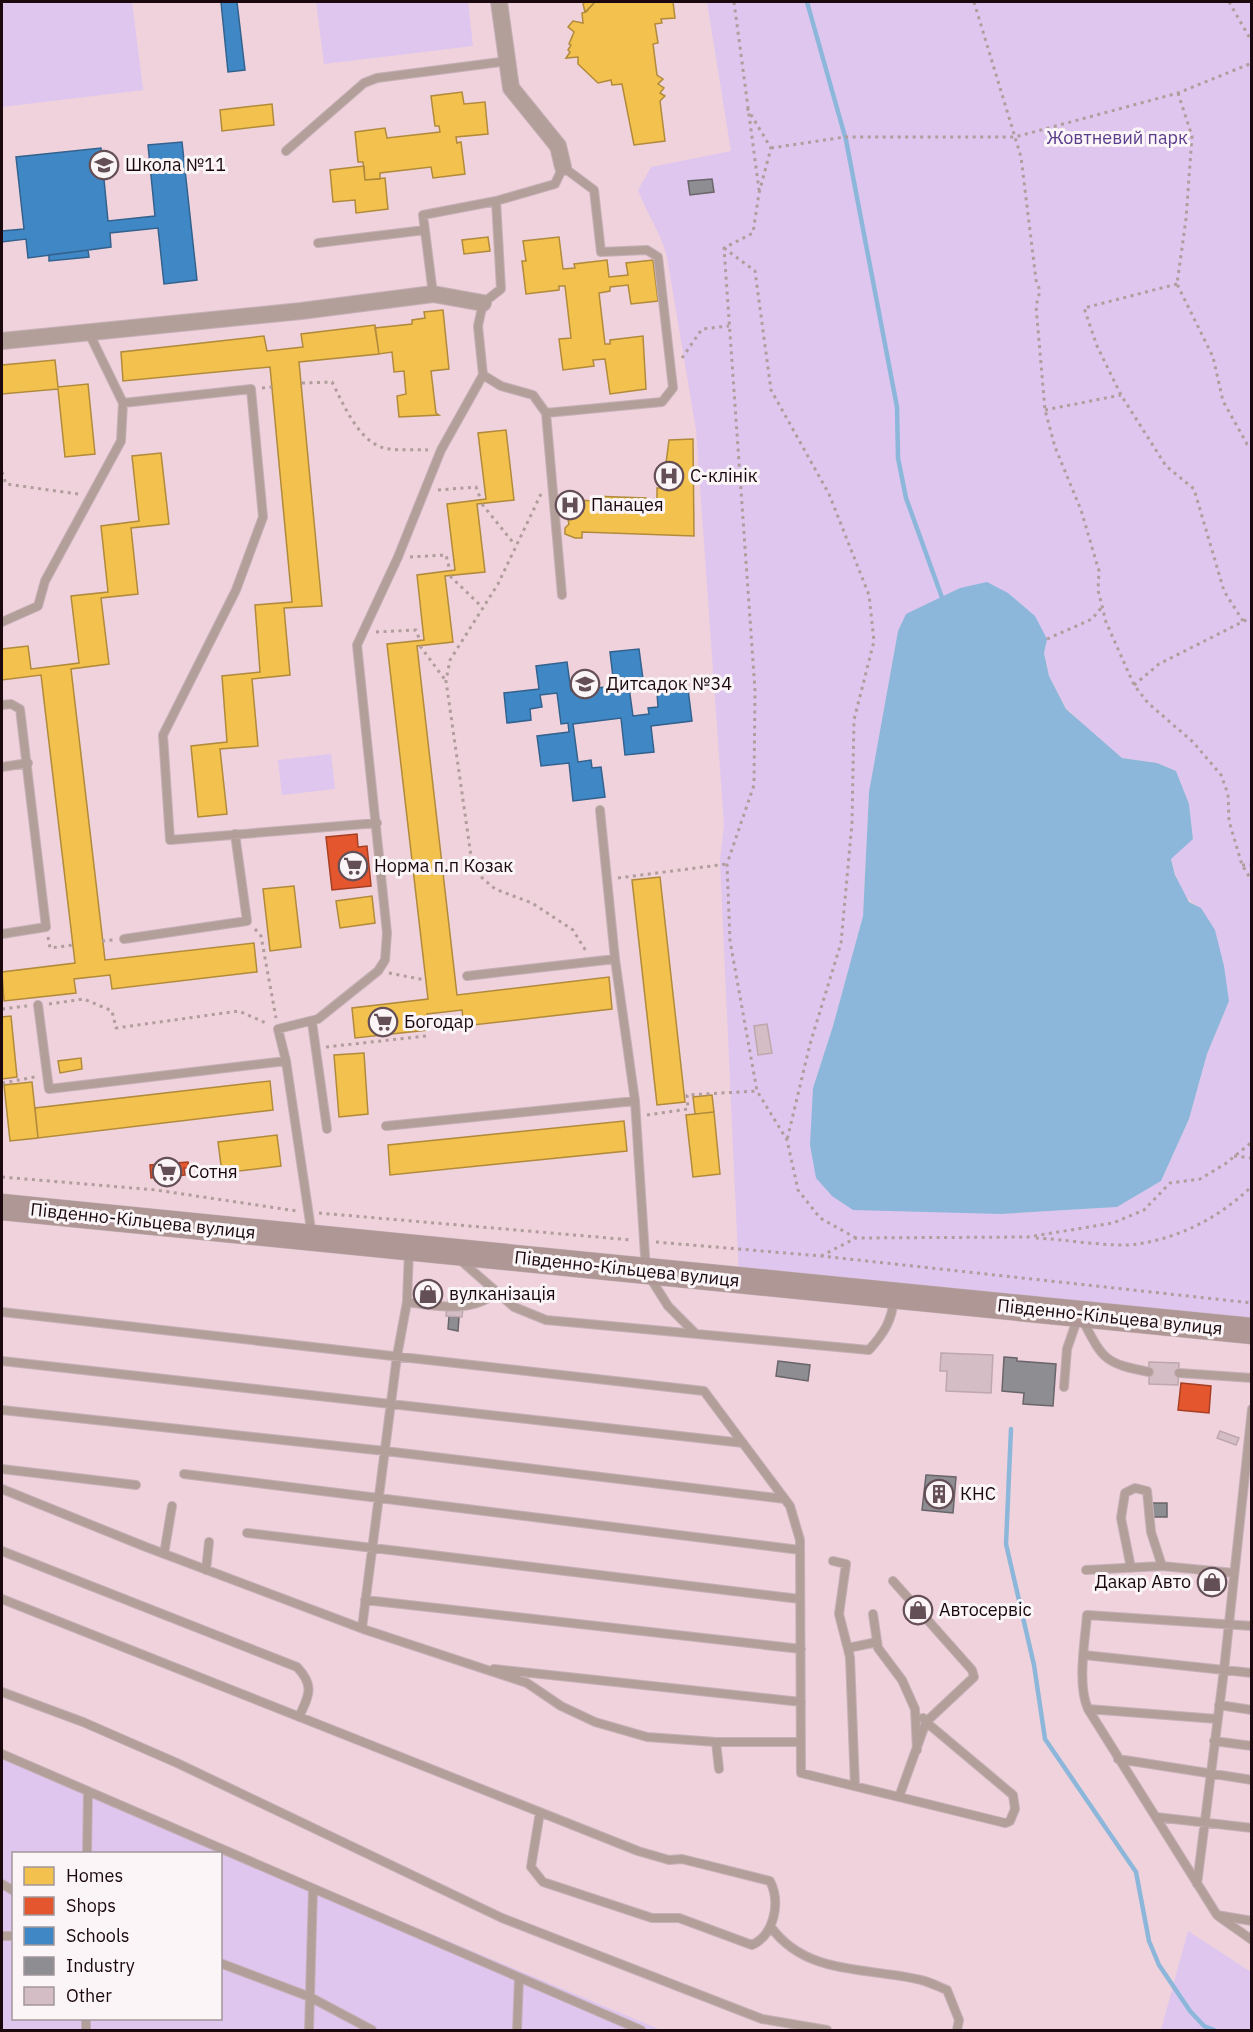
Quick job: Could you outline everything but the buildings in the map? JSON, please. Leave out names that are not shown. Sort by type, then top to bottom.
[{"type":"main road","name":"Південно-Кільцева вулиця","points":[[2,1207],[1251,1331]]},
{"type":"street","points":[[500,2],[511,88],[558,146],[563,167]]},
{"type":"street","points":[[2,341],[433,294],[483,303]]},
{"type":"lane","points":[[286,150],[364,82],[376,78],[508,61]]},
{"type":"lane","points":[[433,294],[423,215],[496,201],[555,184],[563,167],[594,189],[601,252],[647,250],[658,257],[673,388],[662,402],[546,413]]},
{"type":"lane","points":[[312,1239],[286,1061],[278,1029],[312,1022],[378,971],[384,960],[387,933],[357,645],[398,557],[441,450],[483,375],[478,326],[483,303],[501,289],[496,201]]},
{"type":"lane","points":[[318,243],[425,230]]},
{"type":"lane","points":[[2,622],[38,606],[45,581],[122,441],[123,404],[89,333]]},
{"type":"lane","points":[[483,375],[501,386],[533,394],[546,413],[562,595]]},
{"type":"lane","points":[[123,404],[251,389],[263,517],[236,590],[163,735],[170,840],[377,823]]},
{"type":"lane","points":[[2,705],[11,704],[20,709],[46,927],[2,934]]},
{"type":"lane","points":[[2,767],[28,764]]},
{"type":"lane","points":[[600,810],[615,959],[635,1101],[646,1242],[646,1271],[668,1306],[695,1333]]},
{"type":"lane","points":[[124,939],[247,921],[236,834]]},
{"type":"lane","points":[[467,976],[615,959]]},
{"type":"lane","points":[[38,1005],[50,1089],[286,1061]]},
{"type":"lane","points":[[312,1022],[327,1129]]},
{"type":"lane","points":[[386,1126],[635,1101]]},
{"type":"lane","points":[[362,1628],[397,1356],[407,1302],[410,1248]]},
{"type":"lane","points":[[449,1251],[514,1307],[546,1320],[869,1350],[885,1333],[893,1315],[895,1295]]},
{"type":"lane","points":[[407,1302],[470,1307],[487,1300],[497,1292]]},
{"type":"lane","points":[[2,1312],[704,1391],[785,1499],[794,1517],[800,1550],[801,1773],[1005,1823],[1010,1821],[1014,1815],[1013,1795],[927,1722],[915,1709],[902,1680],[878,1648],[873,1614]]},
{"type":"lane","points":[[1079,1313],[1098,1350],[1116,1366],[1149,1372]]},
{"type":"lane","points":[[1064,1387],[1067,1349],[1079,1313]]},
{"type":"lane","points":[[2,1361],[391,1402],[743,1443]]},
{"type":"lane","points":[[1179,1373],[1251,1378]]},
{"type":"lane","points":[[1197,1884],[1224,1670],[1251,1409]]},
{"type":"lane","points":[[2,1410],[385,1451],[785,1499]]},
{"type":"lane","points":[[2,1469],[136,1485]]},
{"type":"lane","points":[[184,1474],[354,1496],[379,1496],[800,1550]]},
{"type":"lane","points":[[1131,1568],[1121,1518],[1125,1493],[1135,1488],[1147,1491],[1151,1532],[1162,1566]]},
{"type":"lane","points":[[2,1489],[164,1554],[362,1628],[527,1683],[561,1706],[595,1722],[647,1737],[716,1742],[801,1742]]},
{"type":"lane","points":[[164,1554],[172,1506]]},
{"type":"lane","points":[[247,1533],[800,1599]]},
{"type":"lane","points":[[206,1570],[209,1542]]},
{"type":"lane","points":[[2,1551],[297,1666],[308,1678],[309,1685],[309,1694],[299,1717]]},
{"type":"lane","points":[[833,1562],[846,1564],[839,1614],[848,1648],[855,1786]]},
{"type":"lane","points":[[1086,1570],[1162,1566],[1234,1573]]},
{"type":"lane","points":[[893,1581],[972,1670],[974,1677],[927,1722],[899,1797]]},
{"type":"lane","points":[[2,1599],[299,1717],[540,1812],[638,1851],[669,1860],[682,1859],[770,1881],[775,1896],[771,1927],[762,1941],[752,1945],[679,1918],[652,1918],[543,1882],[531,1867],[540,1812]]},
{"type":"lane","points":[[365,1600],[801,1649]]},
{"type":"lane","points":[[1251,1626],[1087,1615],[1084,1655],[1084,1700],[1088,1709],[1217,1915],[1251,1940]]},
{"type":"lane","points":[[848,1648],[877,1642]]},
{"type":"lane","points":[[1084,1655],[1251,1672]]},
{"type":"lane","points":[[482,1668],[801,1701]]},
{"type":"lane","points":[[2,1692],[83,1722],[177,1763],[502,1918],[762,2019],[827,2031]]},
{"type":"lane","points":[[1219,1705],[1251,1710]]},
{"type":"lane","points":[[915,1709],[917,1750]]},
{"type":"lane","points":[[1088,1709],[1217,1719]]},
{"type":"lane","points":[[1214,1741],[1251,1746]]},
{"type":"lane","points":[[716,1742],[719,1769]]},
{"type":"lane","points":[[2,1754],[641,2031]]},
{"type":"lane","points":[[1118,1759],[1251,1780]]},
{"type":"lane","points":[[87,1852],[88,1791]]},
{"type":"lane","points":[[1156,1817],[1251,1828]]},
{"type":"lane","points":[[309,2031],[313,1889]]},
{"type":"lane","points":[[1217,1915],[1251,1921]]},
{"type":"lane","points":[[771,1927],[783,1944],[837,1967],[921,1980],[947,1990],[957,2012],[957,2031]]},
{"type":"lane","points":[[222,1965],[310,1997],[372,2031]]},
{"type":"lane","points":[[517,2031],[519,1977]]},
{"type":"path","points":[[734,2],[759,193]]},
{"type":"path","points":[[974,2],[1021,157],[1036,280],[1040,291],[1036,306],[1045,410],[1054,447],[1081,510],[1099,571],[1098,590],[1101,608],[1134,685],[1148,703],[1193,742],[1221,775],[1228,794],[1230,821],[1242,865],[1251,881]]},
{"type":"path","points":[[1229,2],[1251,42]]},
{"type":"path","points":[[771,148],[841,137],[1015,137],[1178,93],[1251,63]]},
{"type":"path","points":[[1178,93],[1192,136],[1186,219],[1177,284],[1213,357],[1223,400],[1247,444],[1251,446]]},
{"type":"path","points":[[723,248],[753,233],[759,193],[771,148],[747,108]]},
{"type":"path","points":[[723,248],[755,690],[754,785],[727,864],[730,941],[757,1091],[787,1140],[798,1190],[820,1218],[856,1238]]},
{"type":"path","points":[[723,248],[755,271],[771,390],[829,494],[869,595],[874,641],[854,720],[852,823],[841,943],[810,1044],[787,1140]]},
{"type":"path","points":[[1177,284],[1084,308],[1097,346],[1121,395],[1166,466],[1194,489],[1224,591],[1243,621]]},
{"type":"path","points":[[676,363],[702,329],[729,326]]},
{"type":"path","points":[[302,383],[332,382],[346,409],[368,439],[384,448],[441,450]]},
{"type":"path","points":[[1045,410],[1121,395]]},
{"type":"path","points":[[2,472],[6,484],[93,496]]},
{"type":"path","points":[[425,491],[476,487],[481,502],[516,545]]},
{"type":"path","points":[[553,492],[539,495],[498,584],[450,660],[446,681],[473,870],[495,889],[532,903],[573,930],[592,960]]},
{"type":"path","points":[[398,557],[446,555],[450,573],[482,607]]},
{"type":"path","points":[[1047,639],[1092,619],[1101,608]]},
{"type":"path","points":[[1134,685],[1159,664],[1251,616]]},
{"type":"path","points":[[365,632],[416,630],[420,640]]},
{"type":"path","points":[[420,646],[446,681]]},
{"type":"path","points":[[607,879],[727,864]]},
{"type":"path","points":[[1242,865],[1251,865]]},
{"type":"path","points":[[247,921],[261,936],[278,1029]]},
{"type":"path","points":[[46,927],[50,948],[73,945]]},
{"type":"path","points":[[378,971],[425,980]]},
{"type":"path","points":[[2,1009],[84,999],[112,1011],[116,1028],[239,1011],[278,1029]]},
{"type":"path","points":[[316,1048],[426,1036]]},
{"type":"path","points":[[2,1083],[48,1075]]},
{"type":"path","points":[[636,1116],[688,1109],[687,1095],[757,1091]]},
{"type":"path","points":[[1028,1237],[1113,1223],[1144,1210],[1170,1183],[1200,1179],[1225,1164],[1251,1142]]},
{"type":"path","points":[[1232,1156],[1251,1158]]},
{"type":"path","points":[[2,1177],[156,1190],[307,1212],[821,1256],[1251,1303]]},
{"type":"path","points":[[821,1256],[856,1238],[1028,1237],[1136,1245],[1189,1231],[1230,1207],[1251,1186]]},
{"type":"green space","points":[[2,2],[132,2],[143,90],[2,107]]},
{"type":"green space","points":[[316,2],[468,2],[473,46],[324,64]]},
{"type":"green space","name":"Жовтневий парк","points":[[707,2],[1251,2],[1251,1331],[739,1279],[720,860],[724,825],[696,430],[667,257],[638,190],[651,167],[731,151]],"holes":[[[960,588],[1044,653],[1049,676],[1066,708],[1099,739],[1122,758],[1157,763],[1176,771],[1189,804],[1193,838],[1171,858],[1184,894],[1201,908],[1229,1001],[1207,1054],[1189,1119],[1161,1181],[1117,1207],[1001,1214],[813,1088],[833,1026],[863,916],[869,792],[898,631],[937,600]]]},
{"type":"green space","points":[[331,754],[335,789],[282,795],[278,760]]},
{"type":"green space","points":[[2,1754],[661,2030],[2,2030]]},
{"type":"green space","points":[[1188,1931],[1251,1972],[1251,2030],[1161,2030]]},
{"type":"water","points":[[987,582],[1008,593],[1035,616],[1047,639],[1044,653],[1049,676],[1066,709],[1122,758],[1157,763],[1176,771],[1189,804],[1193,839],[1171,859],[1175,875],[1189,902],[1201,908],[1215,930],[1224,966],[1229,1001],[1207,1054],[1189,1119],[1161,1181],[1117,1207],[1001,1214],[853,1210],[832,1196],[816,1178],[810,1145],[813,1088],[833,1026],[863,916],[869,792],[898,631],[906,614],[960,588]]},
{"type":"waterway","points":[[807,2],[846,140],[897,407],[898,458],[906,498],[944,603]]},
{"type":"waterway","points":[[1011,1429],[1006,1544],[1034,1665],[1045,1739],[1136,1872],[1149,1941],[1159,1965],[1190,2011],[1204,2026],[1214,2030]]},
{"type":"place","name":"Школа №11","points":[[104,165]]},
{"type":"place","name":"С-клінік","points":[[669,476]]},
{"type":"place","name":"Панацея","points":[[570,505]]},
{"type":"place","name":"Дитсадок №34","points":[[585,684]]},
{"type":"place","name":"Норма п.п Козак","points":[[353,866]]},
{"type":"place","name":"Богодар","points":[[383,1022]]},
{"type":"place","name":"Сотня","points":[[167,1172]]},
{"type":"place","name":"вулканізація","points":[[428,1294]]},
{"type":"place","name":"КНС","points":[[939,1494]]},
{"type":"place","name":"Дакар Авто","points":[[1212,1582]]},
{"type":"place","name":"Автосервіс","points":[[918,1610]]}]
